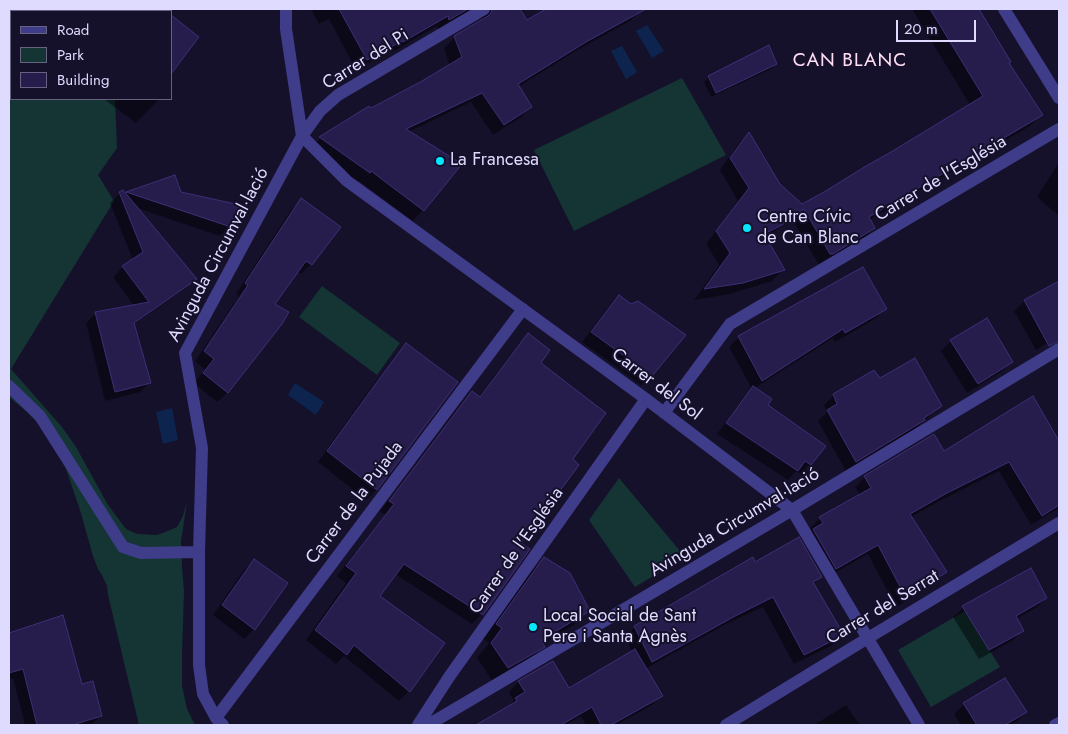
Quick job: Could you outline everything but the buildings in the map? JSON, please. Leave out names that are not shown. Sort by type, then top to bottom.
[{"type":"street","points":[[286,9],[286,29],[302,136]]},
{"type":"street","name":"Carrer del Pi","points":[[302,136],[320,111],[338,95],[484,9]]},
{"type":"street","points":[[1004,9],[1059,98]]},
{"type":"street","name":"Carrer de l'Església","points":[[664,413],[730,324],[1059,129]]},
{"type":"street","name":"Carrer del Sol","points":[[302,136],[348,181],[646,399],[792,510],[919,725]]},
{"type":"street","name":"Avinguda Circumval·lació","points":[[219,722],[203,694],[199,665],[199,552],[202,448],[185,353],[302,136]]},
{"type":"street","name":"Carrer de la Pujada","points":[[219,722],[523,309]]},
{"type":"street","name":"Avinguda Circumval·lació","points":[[428,725],[792,510],[1059,349]]},
{"type":"street","points":[[9,386],[40,416],[123,547],[140,553],[199,552]]},
{"type":"street","name":"Carrer de l'Església","points":[[418,725],[449,677],[646,399]]},
{"type":"street","name":"Carrer del Serrat","points":[[726,725],[1059,523]]},
{"type":"street","points":[[1055,725],[1059,723]]},
{"type":"green space","points":[[9,9],[111,9],[10,10],[10,100],[115,100],[117,148],[98,175],[114,201],[11,369],[62,427],[76,447],[108,505],[126,529],[137,534],[156,535],[177,527],[187,502],[181,541],[184,591],[182,686],[187,709],[195,725],[139,725],[107,586],[93,556],[63,460],[50,436],[27,412],[9,397]]},
{"type":"green space","points":[[682,78],[726,155],[574,231],[534,150]]},
{"type":"green space","points":[[322,286],[400,343],[377,375],[299,317]]},
{"type":"green space","points":[[619,478],[685,557],[635,587],[589,520]]},
{"type":"green space","points":[[965,611],[1000,667],[931,707],[898,650]]},
{"type":"water","points":[[647,25],[664,51],[652,58],[636,31]]},
{"type":"water","points":[[622,46],[637,72],[626,79],[611,51]]},
{"type":"water","points":[[295,383],[324,402],[316,415],[288,395]]},
{"type":"water","points":[[172,408],[178,440],[163,444],[156,412]]},
{"type":"place","name":"La Francesa","points":[[440,161]]},
{"type":"place","name":"Centre Cívic de Can Blanc","points":[[747,228]]},
{"type":"place","name":"Local Social de Sant Pere i Santa Agnès","points":[[533,627]]},
{"type":"district","name":"CAN BLANC","points":[[850,61]]}]
